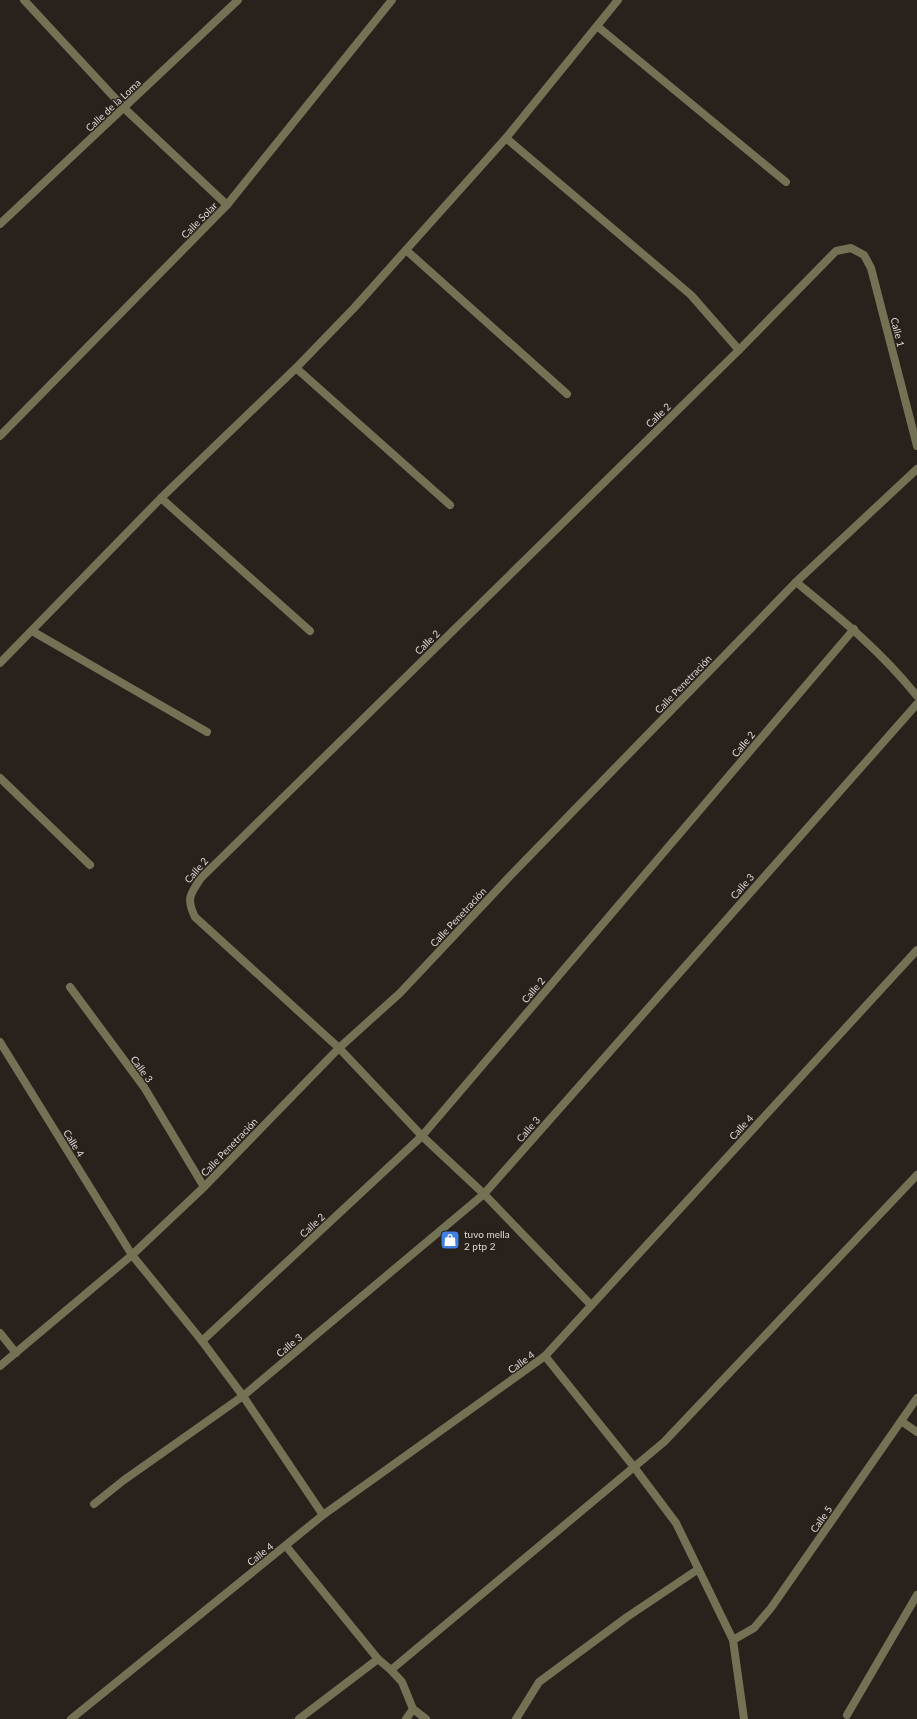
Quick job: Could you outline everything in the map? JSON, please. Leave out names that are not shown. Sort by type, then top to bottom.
[{"type":"street","points":[[24,0],[125,109],[227,205]]},
{"type":"street","name":"Calle de la Loma","points":[[0,224],[125,109],[238,0]]},
{"type":"street","name":"Calle Solar","points":[[0,436],[227,205],[392,0]]},
{"type":"street","points":[[0,664],[161,498],[296,368],[354,308],[506,138],[618,0]]},
{"type":"street","points":[[597,26],[786,182]]},
{"type":"street","points":[[506,138],[691,295],[739,350]]},
{"type":"street","name":"Calle 1","points":[[836,251],[851,248],[864,255],[872,268],[917,446]]},
{"type":"street","points":[[406,250],[568,394]]},
{"type":"street","name":"Calle 2","points":[[339,1048],[195,917],[190,907],[190,893],[201,878],[739,350],[836,251]]},
{"type":"street","points":[[296,368],[450,505]]},
{"type":"street","name":"Calle Penetración","points":[[0,1366],[132,1255],[204,1187],[339,1048],[400,993],[510,875],[796,582],[917,469]]},
{"type":"street","points":[[161,498],[310,631]]},
{"type":"street","points":[[796,582],[854,629],[895,669],[917,696]]},
{"type":"street","name":"Calle 2","points":[[202,1341],[422,1136],[854,629]]},
{"type":"street","points":[[32,631],[207,732]]},
{"type":"street","name":"Calle 3","points":[[94,1504],[124,1480],[243,1396],[484,1194],[917,704]]},
{"type":"street","points":[[0,778],[90,865]]},
{"type":"street","name":"Calle 4","points":[[71,1719],[323,1515],[545,1356],[917,950]]},
{"type":"street","name":"Calle 3","points":[[70,987],[144,1087],[204,1187]]},
{"type":"street","name":"Calle 4","points":[[0,1042],[132,1255],[202,1341],[243,1396],[323,1515]]},
{"type":"street","points":[[339,1048],[422,1136],[484,1194],[591,1305]]},
{"type":"street","points":[[392,1670],[664,1442],[917,1175]]},
{"type":"street","points":[[0,1333],[16,1352]]},
{"type":"street","points":[[545,1356],[634,1467],[676,1523],[733,1640],[744,1719]]},
{"type":"street","name":"Calle 5","points":[[733,1640],[754,1628],[771,1608],[917,1398]]},
{"type":"street","points":[[901,1421],[917,1432]]},
{"type":"street","points":[[286,1546],[378,1659],[392,1670],[402,1682],[413,1709],[426,1719]]},
{"type":"street","points":[[516,1719],[539,1682],[627,1617],[698,1570]]},
{"type":"street","points":[[847,1715],[917,1594]]},
{"type":"street","points":[[299,1719],[378,1659]]},
{"type":"street","points":[[406,1719],[413,1709]]},
{"type":"place","name":"tuvo mella 2 ptp 2","points":[[450,1240]]}]
